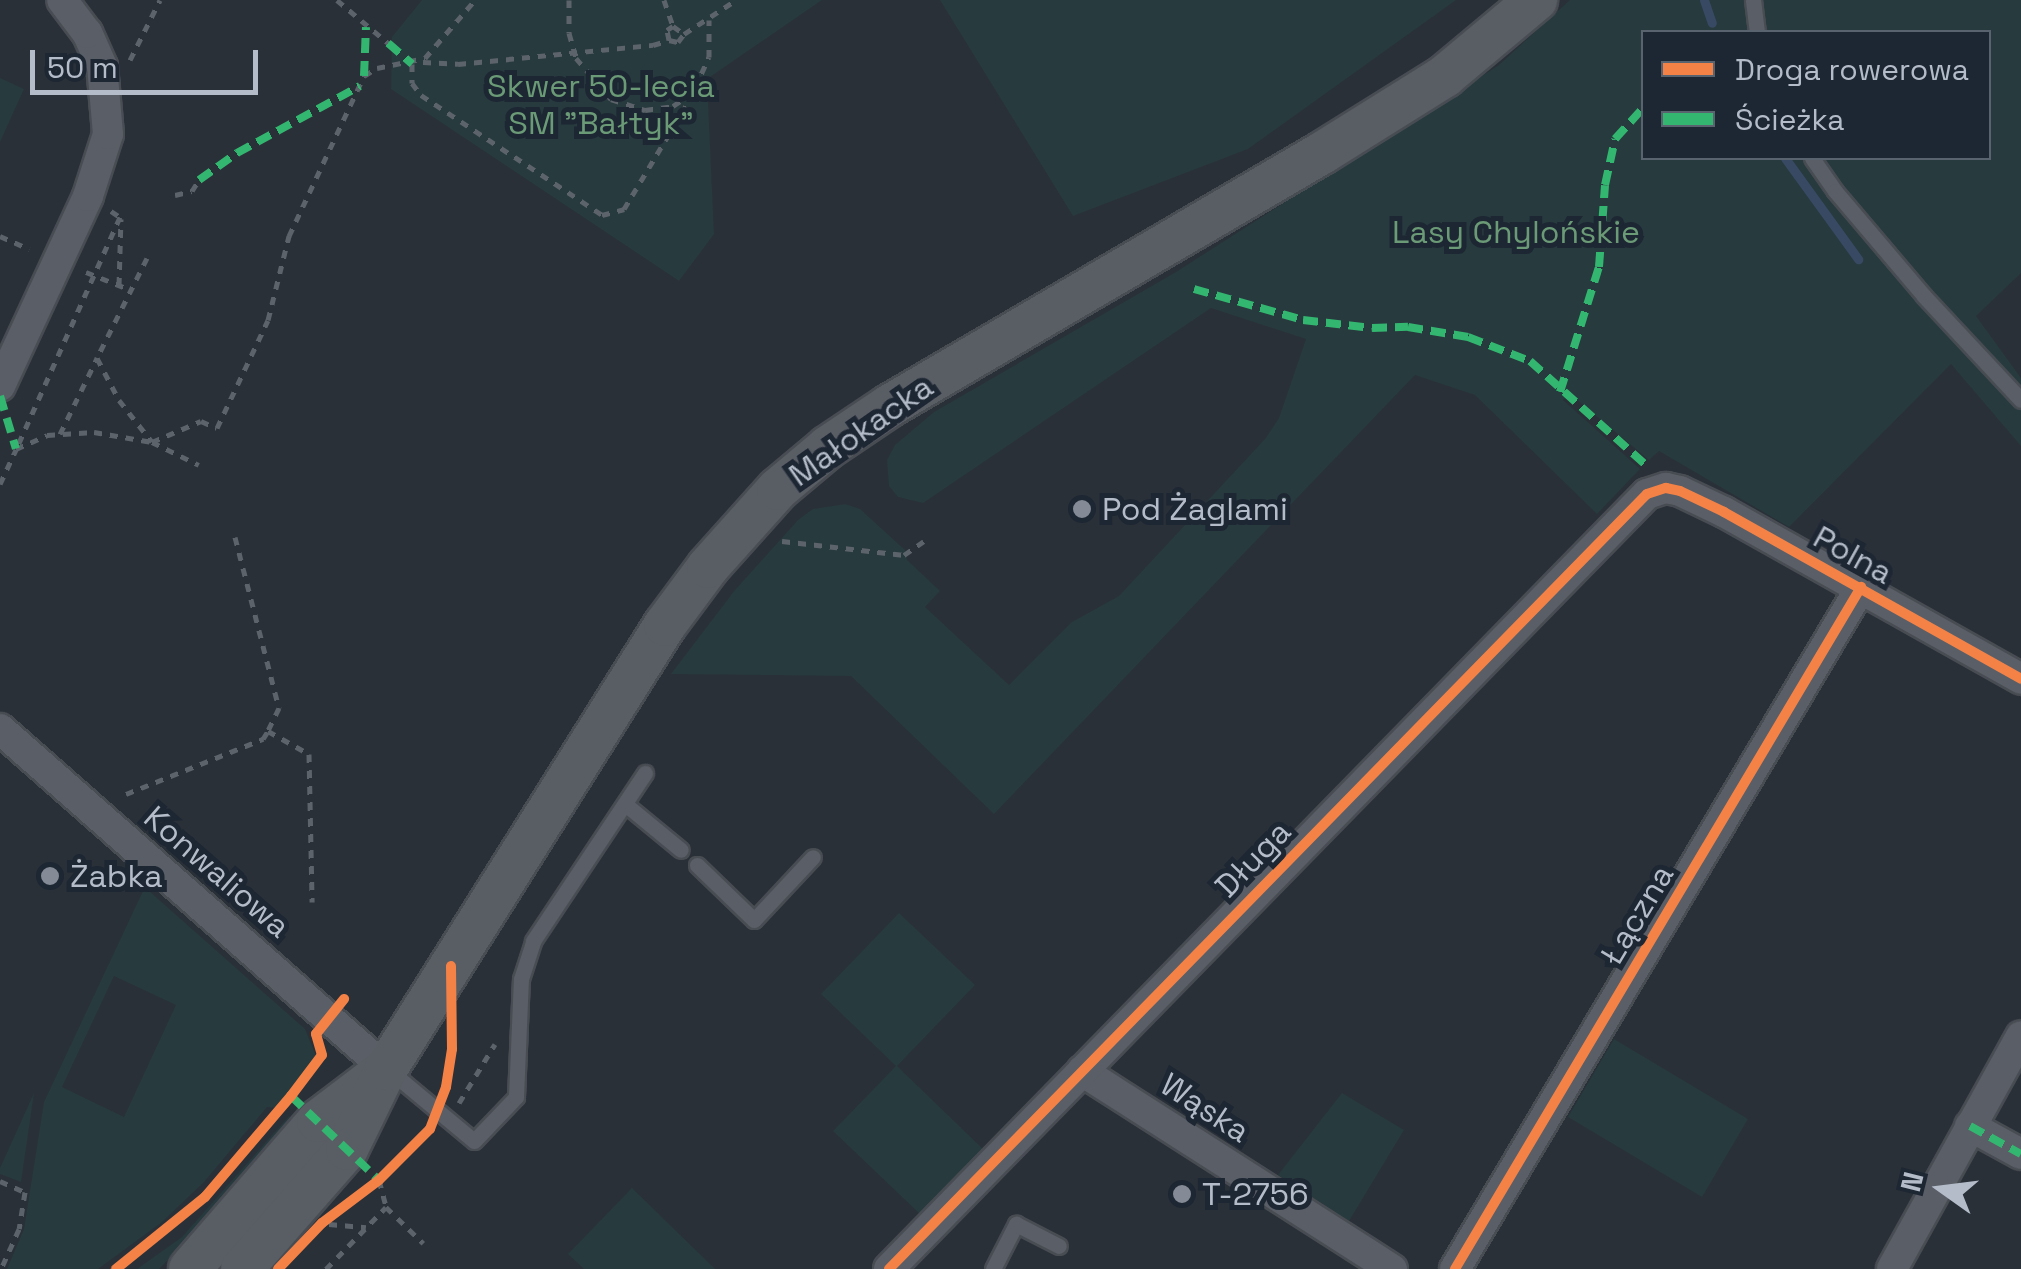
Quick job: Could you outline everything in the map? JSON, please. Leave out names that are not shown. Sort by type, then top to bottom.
[{"type":"main road","name":"Małokacka","points":[[242,1269],[347,1149],[386,1069],[665,625],[708,567],[778,489],[828,447],[890,406],[1322,153],[1445,76],[1536,0]]},
{"type":"main road","name":"Małokacka","points":[[190,1269],[318,1121],[386,1069]]},
{"type":"street","points":[[0,386],[88,196],[108,134],[102,66],[87,34],[62,0]]},
{"type":"street","name":"Polna","points":[[1656,490],[1680,491],[1862,587],[2021,678]]},
{"type":"street","name":"Długa","points":[[889,1269],[1638,500],[1656,490]]},
{"type":"street","name":"Łączna","points":[[1455,1269],[1862,587]]},
{"type":"street","name":"Konwaliowa","points":[[0,728],[386,1069]]},
{"type":"street","points":[[1892,1269],[2021,1036]]},
{"type":"street","name":"Wąska","points":[[1082,1071],[1392,1269]]},
{"type":"street","points":[[1970,1126],[2021,1154]]},
{"type":"lane","points":[[1753,0],[1757,30]]},
{"type":"lane","points":[[1813,160],[1924,296],[2021,400]]},
{"type":"lane","points":[[386,1069],[474,1141],[516,1096],[521,978],[533,941],[645,773]]},
{"type":"lane","points":[[625,804],[681,850]]},
{"type":"lane","points":[[697,865],[754,920],[814,857]]},
{"type":"lane","points":[[993,1269],[1016,1224],[1059,1246]]},
{"type":"path","points":[[107,108],[160,0]]},
{"type":"path","points":[[337,0],[388,43]]},
{"type":"path","points":[[420,62],[475,0]]},
{"type":"path","points":[[569,0],[574,52],[596,85],[631,109],[673,106],[698,86]]},
{"type":"path","points":[[664,0],[672,26],[684,34]]},
{"type":"path","points":[[152,442],[201,421],[217,428],[268,320],[288,236],[364,76],[377,68],[420,62],[458,64],[678,42],[736,0]]},
{"type":"path","points":[[412,64],[412,83],[420,95],[602,215],[624,209],[698,86],[709,57],[709,20]]},
{"type":"path","points":[[669,40],[666,32],[672,26]]},
{"type":"path","points":[[176,196],[192,192],[199,180]]},
{"type":"path","points":[[88,196],[120,218],[124,226],[119,285]]},
{"type":"path","points":[[0,484],[120,218]]},
{"type":"path","points":[[60,434],[147,258]]},
{"type":"path","points":[[98,276],[131,290]]},
{"type":"path","points":[[98,358],[119,400],[152,442]]},
{"type":"path","points":[[16,449],[47,435],[94,432],[152,442],[199,466]]},
{"type":"path","points":[[126,794],[263,738],[279,708],[235,538]]},
{"type":"path","points":[[780,540],[904,555],[924,540]]},
{"type":"path","points":[[268,731],[309,754],[312,902]]},
{"type":"path","points":[[457,1105],[500,1036],[520,1018]]},
{"type":"path","points":[[379,1180],[386,1207],[423,1243]]},
{"type":"path","points":[[0,1181],[25,1192],[19,1229],[2,1269]]},
{"type":"path","points":[[326,1269],[386,1207]]},
{"type":"path","points":[[322,1223],[366,1227]]},
{"type":"green space","name":"Skwer 50-lecia SM \"Bałtyk\"","points":[[422,0],[822,0],[707,79],[714,234],[679,281],[391,89],[392,37]]},
{"type":"green space","points":[[940,0],[1456,0],[1248,149],[1073,216]]},
{"type":"green space","name":"Lasy Chylońskie","points":[[1570,0],[2021,0],[2021,273],[1976,316],[2021,378],[2021,446],[1951,364],[1789,527],[1659,451],[1649,460],[1570,394],[1563,400],[1640,469],[1597,514],[1475,395],[1415,375],[994,814],[851,676],[671,674],[735,590],[798,520],[813,509],[845,504],[860,509],[905,550],[907,560],[940,591],[925,607],[1009,685],[1072,622],[1119,596],[1265,439],[1279,418],[1306,339],[1211,308],[923,503],[898,497],[889,486],[887,460],[895,445],[934,412],[1176,272],[1499,65]]},
{"type":"green space","points":[[0,78],[24,89],[0,142]]},
{"type":"green space","points":[[143,891],[149,891],[305,1029],[317,1058],[276,1108],[267,1107],[204,1182],[162,1222],[98,1269],[7,1269],[24,1229],[44,1102]],"holes":[[[114,976],[176,1005],[124,1117],[62,1087]]]},
{"type":"green space","points":[[899,913],[975,985],[897,1066],[984,1150],[921,1215],[833,1131],[896,1066],[821,994]]},
{"type":"green space","points":[[1614,1039],[1748,1119],[1702,1197],[1568,1117]]},
{"type":"green space","points":[[34,1093],[21,1182],[0,1174],[0,1168]]},
{"type":"green space","points":[[1342,1093],[1404,1130],[1349,1221],[1278,1175]]},
{"type":"green space","points":[[289,1116],[296,1121],[229,1198],[159,1269],[137,1269],[182,1237]]},
{"type":"green space","points":[[632,1188],[715,1269],[584,1269],[568,1254]]},
{"type":"waterway","points":[[1704,0],[1712,23]]},
{"type":"waterway","points":[[1786,160],[1858,259]]},
{"type":"marked path","points":[[364,76],[366,27]]},
{"type":"marked path","points":[[388,43],[412,64]]},
{"type":"marked path","points":[[199,180],[237,153],[360,86]]},
{"type":"marked path","points":[[1560,392],[1599,267],[1605,185],[1615,139],[1641,110]]},
{"type":"marked path","points":[[1194,289],[1303,320],[1372,328],[1408,327],[1468,337],[1530,361],[1648,467]]},
{"type":"marked path","points":[[0,396],[16,449]]},
{"type":"marked path","points":[[291,1096],[379,1180]]},
{"type":"marked path","points":[[1970,1126],[2021,1154]]},
{"type":"cycle path","points":[[889,1269],[1647,494],[1666,488],[1680,491],[1724,512],[2021,679]]},
{"type":"cycle path","points":[[1455,1269],[1861,587]]},
{"type":"cycle path","points":[[278,1269],[322,1223],[379,1180],[430,1129],[446,1087],[452,1049],[451,966]]},
{"type":"cycle path","points":[[116,1269],[205,1197],[291,1096],[322,1055],[316,1034],[344,999]]},
{"type":"place","name":"Pod Żaglami","points":[[1082,509]]},
{"type":"place","name":"Żabka","points":[[50,876]]},
{"type":"place","name":"T-2756","points":[[1182,1194]]}]
